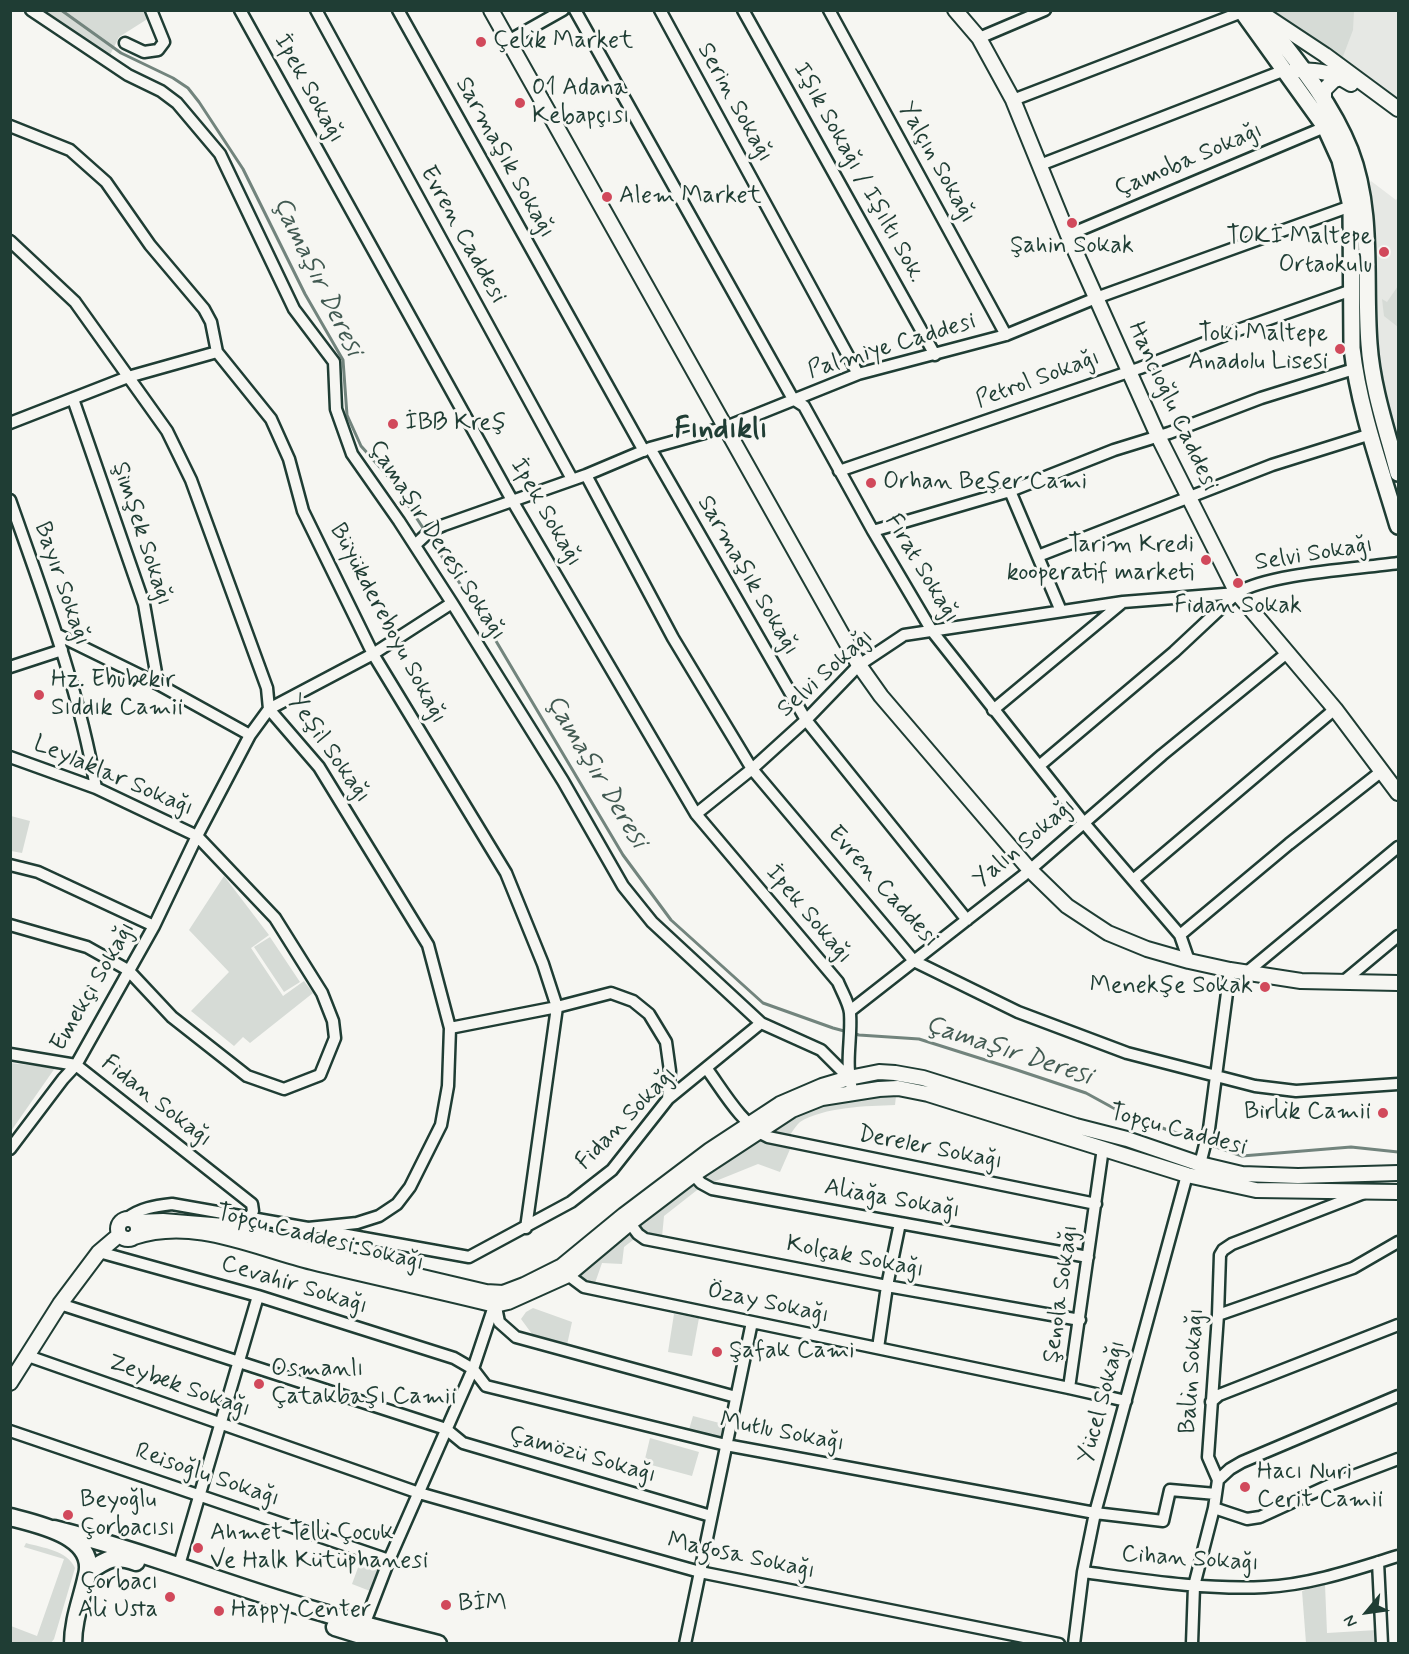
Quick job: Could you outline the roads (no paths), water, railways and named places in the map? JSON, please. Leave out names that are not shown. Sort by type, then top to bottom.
[{"type":"main road","points":[[1250,11],[1324,102],[1338,122],[1350,151],[1363,196],[1370,354],[1375,385],[1398,473]]},
{"type":"main road","points":[[1295,67],[1340,160],[1352,206],[1354,369],[1398,526]]},
{"type":"main road","points":[[10,1517],[102,1541],[322,1613],[358,1634],[438,1644]]},
{"type":"main road","points":[[54,1529],[75,1542],[83,1550],[88,1563],[88,1572],[73,1636],[65,1644]]},
{"type":"main road","points":[[88,1572],[115,1557],[124,1558],[390,1644]]},
{"type":"street","name":"Çamaşır Deresi Sokağı","points":[[31,10],[129,75],[161,91],[177,103],[220,154],[294,309],[334,362],[336,409],[352,454],[417,543],[563,781],[623,886],[651,922],[761,1023],[821,1050],[849,1078]]},
{"type":"street","points":[[124,43],[144,52],[158,50],[164,42],[151,10]]},
{"type":"street","name":"İpek Sokağı","points":[[240,10],[513,502],[696,814],[838,982],[850,1011]]},
{"type":"street","name":"Evren Caddesi","points":[[316,10],[572,479]]},
{"type":"street","name":"Sarmaşık Sokağı","points":[[398,10],[647,450],[806,720],[967,920]]},
{"type":"street","points":[[491,10],[859,665],[881,696],[1030,870],[1067,906],[1108,933],[1147,949],[1230,970],[1301,981],[1398,983]]},
{"type":"street","points":[[508,41],[564,10]]},
{"type":"street","name":"Fırat Sokağı","points":[[575,10],[793,399],[804,406],[932,632],[1084,823],[1180,935],[1189,961]]},
{"type":"street","name":"Serin Sokağı","points":[[660,10],[858,374]]},
{"type":"street","name":"Işık Sokağı / Işıltı Sok.","points":[[743,10],[935,355]]},
{"type":"street","name":"Yalçın Sokağı","points":[[829,10],[1006,335]]},
{"type":"street","points":[[979,38],[1045,10]]},
{"type":"street","points":[[1012,99],[1250,11],[1325,56],[1398,109]]},
{"type":"street","name":"Hancıoğlu Caddesi","points":[[963,14],[979,38],[1012,99],[1068,234],[1158,436],[1238,593],[1335,709],[1398,793]]},
{"type":"street","points":[[1040,165],[1295,67],[1311,54],[1325,56]]},
{"type":"street","points":[[1295,67],[1324,71],[1342,78],[1398,118]]},
{"type":"street","points":[[1324,102],[1324,90],[1329,84],[1342,78]]},
{"type":"street","name":"Büyükdereboyu Sokağı","points":[[10,126],[70,150],[106,182],[150,245],[204,309],[212,322],[217,352],[271,419],[289,459],[303,511],[373,654],[506,873],[543,964],[557,1007],[526,1228]]},
{"type":"street","name":"Çamoba Sokağı","points":[[1068,234],[1325,127]]},
{"type":"street","name":"Palmiye Caddesi","points":[[417,543],[430,531],[572,479],[586,476],[647,450],[726,427],[858,374],[1006,335],[1096,298],[1352,206]]},
{"type":"street","name":"Yeşil Sokağı","points":[[10,241],[75,302],[167,431],[191,480],[267,688],[269,710],[319,767],[428,945],[450,1028],[448,1086],[441,1125],[410,1187],[397,1204],[379,1216],[357,1223],[308,1228],[172,1204],[136,1211],[131,1220]]},
{"type":"street","name":"Petrol Sokağı","points":[[839,471],[1129,371],[1352,290]]},
{"type":"street","points":[[10,423],[128,377],[217,352]]},
{"type":"street","points":[[873,531],[1010,491],[1114,450],[1262,398],[1354,369]]},
{"type":"street","name":"Şimşek Sokağı","points":[[73,399],[144,604],[159,684]]},
{"type":"street","points":[[1038,555],[1272,465],[1371,434]]},
{"type":"street","name":"Evren Caddesi","points":[[586,476],[673,638],[752,768],[914,961],[1018,1012],[1127,1053],[1215,1076],[1256,1086],[1296,1091],[1398,1084]]},
{"type":"street","points":[[1010,491],[1061,611]]},
{"type":"street","name":"Bayır Sokağı","points":[[10,500],[58,635],[90,752],[96,788]]},
{"type":"street","name":"Selvi Sokağı","points":[[696,814],[806,720],[859,665],[904,634],[932,632],[1124,602],[1238,593],[1247,587],[1291,577],[1398,563]]},
{"type":"street","points":[[1039,766],[1174,652],[1238,593]]},
{"type":"street","points":[[993,710],[1124,602]]},
{"type":"street","points":[[269,710],[373,654],[452,603]]},
{"type":"street","points":[[58,635],[159,684],[250,735]]},
{"type":"street","points":[[10,667],[62,650]]},
{"type":"street","name":"Yalın Sokağı","points":[[850,1011],[1030,870],[1162,755],[1287,653]]},
{"type":"street","points":[[1133,880],[1335,709]]},
{"type":"street","name":"Leylaklar Sokağı","points":[[10,757],[96,788],[197,836],[250,735],[269,710]]},
{"type":"street","points":[[1180,935],[1289,844],[1378,774],[1381,769]]},
{"type":"street","points":[[10,925],[87,947],[128,970],[172,1017],[248,1076],[284,1089],[320,1075],[335,1038],[333,1021],[322,993],[275,918],[197,836]]},
{"type":"street","name":"Emekçi Sokağı","points":[[10,1149],[76,1065],[154,926],[197,836]]},
{"type":"street","points":[[1247,972],[1398,847]]},
{"type":"street","points":[[10,865],[38,872],[154,926]]},
{"type":"street","points":[[1344,981],[1398,936]]},
{"type":"street","points":[[1201,1160],[1209,1129],[1230,970]]},
{"type":"street","points":[[450,1028],[557,1007],[611,993],[633,1001],[649,1014],[666,1042],[670,1071],[668,1099]]},
{"type":"street","points":[[850,1011],[849,1078],[853,1092]]},
{"type":"street","name":"Fidan Sokağı","points":[[308,1228],[469,1257],[571,1202],[612,1170],[668,1099],[761,1023]]},
{"type":"street","name":"Fidan Sokağı","points":[[10,1054],[76,1065],[252,1204],[253,1211],[250,1217]]},
{"type":"street","points":[[707,1069],[752,1128]]},
{"type":"street","name":"Topçu Caddesi","points":[[496,1299],[508,1302],[565,1271],[627,1219],[752,1128],[780,1104],[822,1086],[879,1072],[923,1078],[1076,1126],[1201,1160],[1242,1174],[1298,1176],[1398,1173]]},
{"type":"street","name":"Topçu Caddesi","points":[[752,1128],[822,1098],[853,1092],[898,1088],[928,1094],[1187,1175],[1256,1190],[1398,1192]]},
{"type":"street","name":"Dereler Sokağı","points":[[752,1128],[768,1137],[1096,1204]]},
{"type":"street","name":"Şenola Sokağı","points":[[1103,1148],[1069,1388],[1126,1401]]},
{"type":"street","name":"Aliağa Sokağı","points":[[690,1171],[701,1183],[712,1189],[1088,1257]]},
{"type":"street","name":"Yücel Sokağı","points":[[1074,1644],[1083,1572],[1095,1513],[1187,1175]]},
{"type":"street","name":"Balin Sokağı","points":[[1192,1644],[1194,1586],[1214,1508],[1218,1480],[1208,1457],[1220,1255],[1226,1247],[1365,1193]]},
{"type":"street","name":"Kolçak Sokağı","points":[[627,1219],[638,1234],[645,1239],[887,1286],[1080,1320]]},
{"type":"street","points":[[131,1220],[138,1228],[134,1238],[124,1239],[119,1235],[118,1225],[131,1220],[224,1226],[496,1299]]},
{"type":"street","points":[[878,1348],[887,1286],[900,1223]]},
{"type":"street","name":"Topçu Caddesi Sokağı","points":[[134,1238],[147,1233],[166,1231],[223,1236],[309,1261],[496,1299]]},
{"type":"street","points":[[10,1383],[60,1304],[99,1252],[119,1235]]},
{"type":"street","points":[[1218,1315],[1353,1268],[1398,1242]]},
{"type":"street","name":"Cevahir Sokağı","points":[[99,1252],[258,1296],[454,1358],[473,1369]]},
{"type":"street","name":"Özay Sokağı","points":[[565,1271],[584,1287],[1069,1388]]},
{"type":"street","points":[[179,1565],[258,1296]]},
{"type":"street","points":[[358,1634],[473,1369],[496,1299]]},
{"type":"street","points":[[496,1299],[499,1323],[516,1338],[736,1397]]},
{"type":"street","name":"Çamözü Sokağı","points":[[60,1304],[446,1429],[463,1443],[711,1516]]},
{"type":"street","points":[[685,1644],[752,1322]]},
{"type":"street","points":[[1211,1402],[1219,1395],[1398,1325]]},
{"type":"street","name":"Zeybek Sokağı","points":[[28,1356],[419,1493]]},
{"type":"street","name":"Mutlu Sokağı","points":[[473,1369],[486,1386],[726,1445],[1095,1513],[1163,1521],[1170,1490],[1216,1494]]},
{"type":"street","points":[[1218,1480],[1242,1462],[1398,1396]]},
{"type":"street","name":"Reisoğlu Sokağı","points":[[10,1431],[389,1560]]},
{"type":"street","points":[[1214,1508],[1247,1519],[1260,1517],[1332,1484],[1398,1459]]},
{"type":"street","name":"Magosa Sokağı","points":[[419,1493],[700,1572],[1059,1644]]},
{"type":"street","name":"Cihan Sokağı","points":[[1083,1572],[1194,1586],[1266,1587],[1300,1582],[1398,1556]]},
{"type":"street","points":[[1378,1562],[1382,1644]]},
{"type":"waterway","name":"Çamaşır Deresi","points":[[61,10],[121,53],[173,78],[188,88],[199,102],[243,169],[305,294],[343,360],[347,415],[361,446],[393,482],[425,531]]},
{"type":"waterway","name":"Çamaşır Deresi","points":[[428,536],[477,609],[623,855],[671,920],[763,1003],[859,1035],[919,1039],[1017,1070],[1086,1093],[1128,1116],[1242,1156],[1351,1147],[1398,1152]]},
{"type":"place","name":"Çelik Market","points":[[481,42]]},
{"type":"place","name":"01 Adana Kebapçısı","points":[[520,103]]},
{"type":"place","name":"Alem Market","points":[[607,197]]},
{"type":"place","name":"Şahin Sokak","points":[[1072,223]]},
{"type":"place","name":"TOKİ Maltepe Ortaokulu","points":[[1384,252]]},
{"type":"place","name":"Toki Maltepe Anadolu Lisesi","points":[[1340,349]]},
{"type":"place","name":"İBB Kreş","points":[[393,424]]},
{"type":"place","name":"Orhan Beşer Cami","points":[[871,483]]},
{"type":"place","name":"Tarim Kredi kooperatif marketi","points":[[1206,560]]},
{"type":"place","name":"Fidan Sokak","points":[[1238,583]]},
{"type":"place","name":"Hz. Ebubekir Sıddık Camii","points":[[39,695]]},
{"type":"place","name":"Menekşe Sokak","points":[[1265,987]]},
{"type":"place","name":"Birlik Camii","points":[[1383,1113]]},
{"type":"place","name":"Şafak Cami","points":[[717,1352]]},
{"type":"place","name":"Osmanlı Çatakbaşı Camii","points":[[259,1384]]},
{"type":"place","name":"Hacı Nuri Cerit Camii","points":[[1245,1487]]},
{"type":"place","name":"Beyoğlu Çorbacısı","points":[[68,1515]]},
{"type":"place","name":"Ahmet Telli Çocuk Ve Halk Kütüphanesi","points":[[198,1548]]},
{"type":"place","name":"Çorbacı Ali Usta","points":[[170,1597]]},
{"type":"place","name":"BİM","points":[[446,1605]]},
{"type":"place","name":"Happy Center","points":[[219,1611]]},
{"type":"district","name":"Fındıklı","points":[[721,431]]}]
